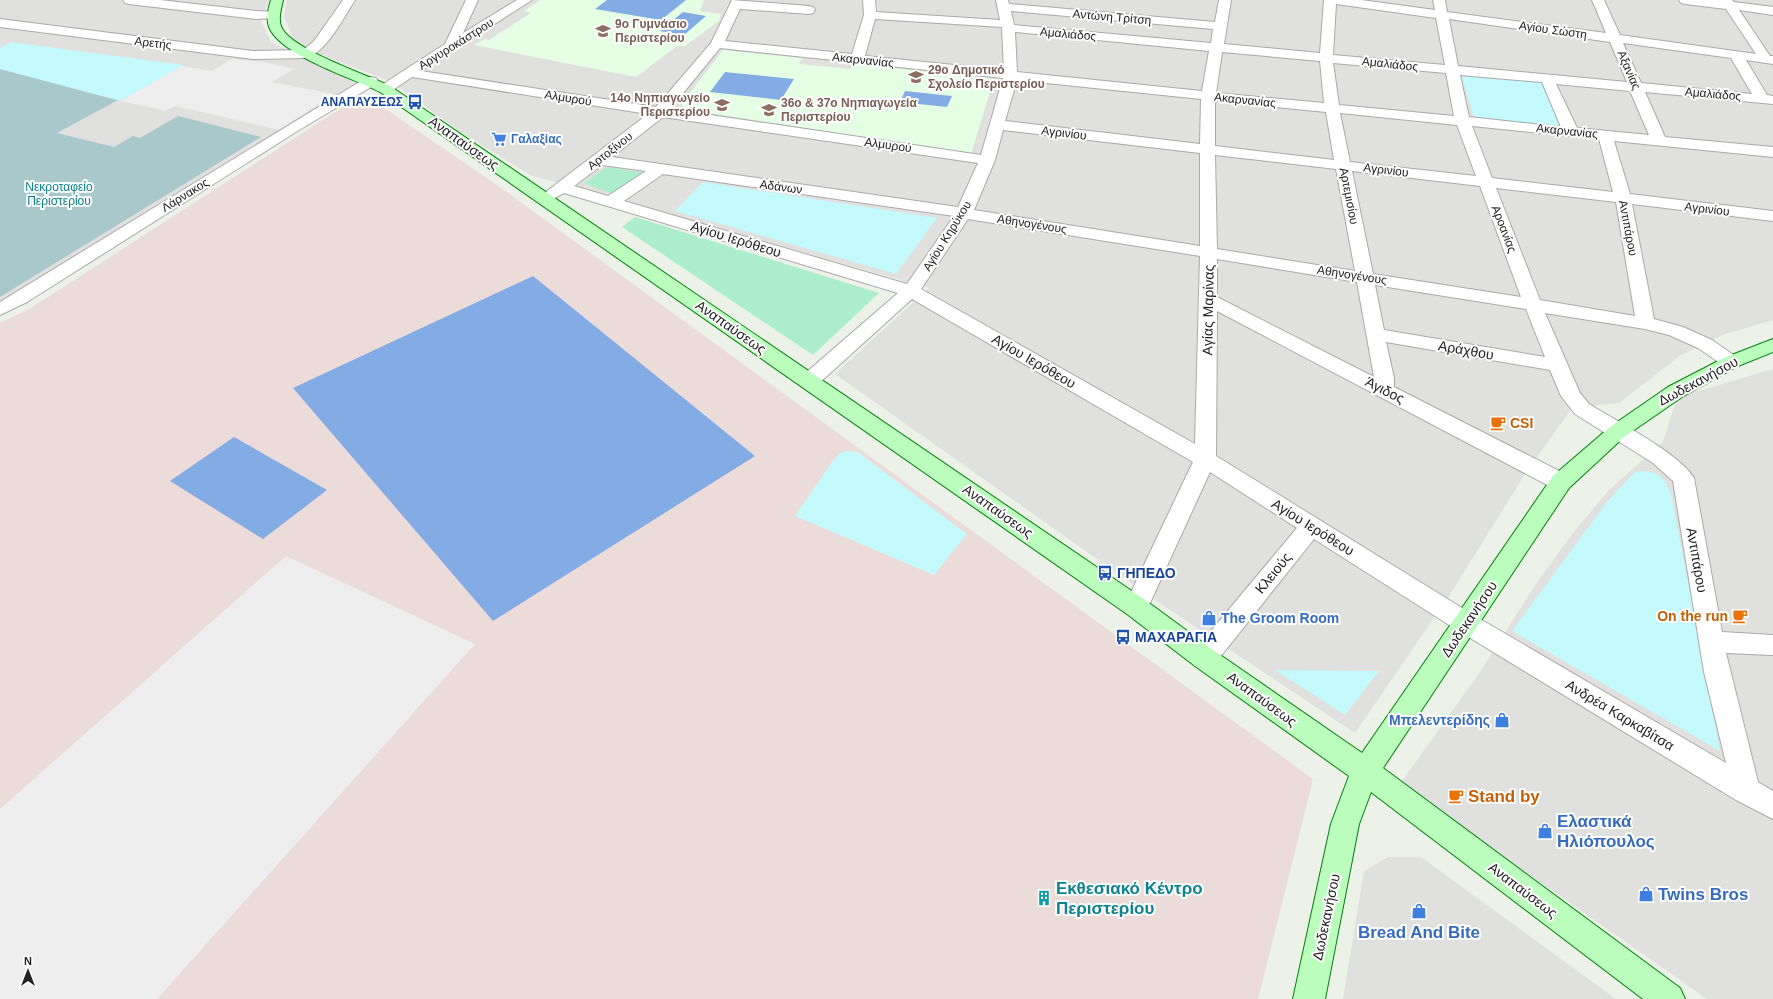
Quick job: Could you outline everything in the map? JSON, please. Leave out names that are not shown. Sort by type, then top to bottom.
[{"type":"street","points":[[129,0],[257,15],[273,15],[277,0]]},
{"type":"street","points":[[306,54],[319,44],[349,0]]},
{"type":"street","points":[[450,46],[472,0]]},
{"type":"street","name":"Αργυροκάστρου","points":[[378,85],[409,73],[450,46],[491,23],[526,0]]},
{"type":"street","points":[[857,59],[870,16],[869,0]]},
{"type":"street","name":"Αγίας Μαρίνας","points":[[1136,607],[1205,459],[1209,253],[1207,150],[1208,96],[1224,0]]},
{"type":"street","name":"Αρτεμισίου","points":[[1330,0],[1326,57],[1332,108],[1384,378],[1384,390]]},
{"type":"street","name":"Αγίου Σώστη","points":[[1334,0],[1441,7],[1616,38],[1769,60]]},
{"type":"street","name":"Αξανίας","points":[[1598,0],[1616,38],[1659,140]]},
{"type":"street","points":[[1685,0],[1728,3],[1773,11]]},
{"type":"street","points":[[737,2],[809,10]]},
{"type":"street","name":"Αρτοξίνου","points":[[545,198],[563,188],[660,112],[717,44],[737,2]]},
{"type":"street","points":[[1728,3],[1769,60]]},
{"type":"street","name":"Αντώνη Τρίτση","points":[[1003,4],[1220,26]]},
{"type":"street","name":"Αγίου Κηρύκου","points":[[809,381],[911,291],[964,213],[987,160],[1011,76],[1008,26],[1003,4]]},
{"type":"street","name":"Αροανίας","points":[[1441,7],[1462,120],[1533,305],[1572,396],[1582,409],[1617,432]]},
{"type":"street","name":"Αναπαύσεως","points":[[273,15],[276,31],[281,37],[306,54],[378,85],[545,198],[1136,607],[1204,658],[1365,771],[1669,999]]},
{"type":"street","name":"Αμαλιάδος","points":[[870,16],[1008,26],[1452,70],[1767,99]]},
{"type":"street","points":[[462,21],[491,23]]},
{"type":"street","name":"Αρετής","points":[[0,24],[253,55],[306,54]]},
{"type":"street","name":"Ακαρνανίας","points":[[717,44],[1011,76],[1773,152]]},
{"type":"street","points":[[1736,55],[1767,99]]},
{"type":"street","name":"Αλμυρού","points":[[409,73],[660,112],[987,160]]},
{"type":"street","points":[[1547,78],[1571,132]]},
{"type":"street","name":"Λάρνακος","points":[[0,309],[21,298],[294,127],[378,85]]},
{"type":"street","name":"Αγρινίου","points":[[998,125],[1773,216]]},
{"type":"street","name":"Αντιπάρου","points":[[1605,135],[1623,199],[1645,323]]},
{"type":"street","name":"Αδάνων","points":[[599,160],[658,170],[964,213]]},
{"type":"street","points":[[609,201],[616,199],[658,170]]},
{"type":"street","name":"Αγίου Ιερόθεου","points":[[563,188],[911,291],[1205,459],[1466,623]]},
{"type":"street","name":"Αθηνογένους","points":[[964,213],[1645,323],[1676,331],[1705,344],[1731,362]]},
{"type":"street","name":"Άγιδος","points":[[1208,299],[1561,482]]},
{"type":"street","name":"Αράχθου","points":[[1375,334],[1558,365]]},
{"type":"street","name":"Δωδεκανήσου","points":[[1309,999],[1345,824],[1365,771],[1561,482],[1617,432],[1675,392],[1731,362],[1773,346]]},
{"type":"street","name":"Αντιπάρου","points":[[1617,432],[1660,458],[1683,478],[1717,672],[1746,791]]},
{"type":"street","name":"Κλειούς","points":[[1204,658],[1311,526]]},
{"type":"street","name":"Ανδρέα Καρκαβίτσα","points":[[1466,623],[1773,806]]},
{"type":"street","points":[[1712,642],[1773,645]]},
{"type":"shaded area","points":[[0,0],[269,0],[261,21],[271,42],[357,84],[0,301]]},
{"type":"shaded area","points":[[287,0],[1773,0],[1773,320],[1725,334],[1681,355],[1619,403],[1572,408],[1525,474],[1449,596],[1355,733],[1158,602],[835,374],[929,288],[530,175],[459,131],[392,82],[323,55],[294,40],[284,17]]},
{"type":"shaded area","name":"9ο Γυμνάσιο Περιστερίου","points":[[540,0],[704,0],[700,11],[721,14],[719,21],[685,46],[677,46],[636,77],[474,45],[485,39],[489,40],[531,13],[524,11]]},
{"type":"shaded area","points":[[607,0],[686,0],[661,20],[595,9]]},
{"type":"shaded area","points":[[683,12],[706,16],[684,35],[660,31]]},
{"type":"shaded area","points":[[11,42],[184,65],[121,101],[0,69],[0,48]]},
{"type":"shaded area","points":[[723,50],[802,58],[799,64],[850,69],[854,64],[994,79],[971,154],[684,109],[682,107],[682,103]]},
{"type":"shaded area","points":[[232,59],[263,62],[294,69],[272,82],[334,94],[280,130],[175,106],[166,111],[121,101],[182,66],[212,71]]},
{"type":"shaded area","points":[[725,72],[794,79],[781,100],[710,92]]},
{"type":"shaded area","points":[[1461,74],[1542,82],[1560,128],[1474,118]]},
{"type":"shaded area","points":[[905,91],[952,96],[947,107],[900,102]]},
{"type":"shaded area","points":[[360,96],[389,111],[504,190],[1313,779],[1258,999],[0,999],[0,323],[31,308]]},
{"type":"shaded area","points":[[703,182],[937,218],[896,274],[675,211]]},
{"type":"shaded area","points":[[533,276],[755,456],[493,621],[293,388]]},
{"type":"shaded area","points":[[1773,369],[1773,999],[1707,999],[1400,784],[1480,672],[1536,584],[1573,533],[1609,490],[1663,442],[1678,395],[1706,389]]},
{"type":"shaded area","points":[[234,437],[327,490],[263,539],[170,481]]},
{"type":"shaded area","points":[[846,451],[858,452],[967,534],[934,575],[795,516],[832,462],[840,453]]},
{"type":"shaded area","points":[[1643,471],[1654,473],[1662,478],[1668,487],[1672,498],[1720,751],[1512,631],[1606,503],[1635,472]]},
{"type":"shaded area","points":[[286,556],[475,644],[157,999],[0,999],[0,809]]},
{"type":"shaded area","points":[[1275,670],[1379,671],[1345,715]]},
{"type":"shaded area","points":[[1388,857],[1421,857],[1616,999],[1343,999],[1364,871]]},
{"type":"green space","name":"Νεκροταφείο Περιστερίου","points":[[0,69],[118,100],[57,133],[114,147],[133,136],[140,138],[178,116],[261,137],[0,297]]},
{"type":"green space","points":[[607,167],[643,174],[613,194],[584,183]]},
{"type":"green space","points":[[635,217],[879,293],[813,355],[622,227]]},
{"type":"place","name":"9ο Γυμνάσιο Περιστερίου","points":[[603,31]]},
{"type":"place","name":"29o Δημοτικό Σχολείο Περιστερίου","points":[[916,77]]},
{"type":"place","name":"ΑΝΑΠΑΥΣΕΩΣ","points":[[415,102]]},
{"type":"place","name":"14ο Νηπιαγωγείο Περιστερίου","points":[[722,105]]},
{"type":"place","name":"36ο & 37ο Νηπιαγωγεία Περιστερίου","points":[[769,110]]},
{"type":"place","name":"Γαλαξίας","points":[[499,139]]},
{"type":"place","name":"CSI","points":[[1498,423]]},
{"type":"place","name":"ΓΗΠΕΔΟ","points":[[1105,573]]},
{"type":"place","name":"On the run","points":[[1740,616]]},
{"type":"place","name":"The Groom Room","points":[[1209,618]]},
{"type":"place","name":"ΜΑΧΑΡΑΓΙΑ","points":[[1123,637]]},
{"type":"place","name":"Μπελεντερίδης","points":[[1502,720]]},
{"type":"place","name":"Stand by","points":[[1456,796]]},
{"type":"place","name":"Ελαστικά Ηλιόπουλος","points":[[1545,831]]},
{"type":"place","name":"Twins Bros","points":[[1646,894]]},
{"type":"place","name":"Εκθεσιακό Κέντρο Περιστερίου","points":[[1044,898]]},
{"type":"place","name":"Bread And Bite","points":[[1419,911]]}]
